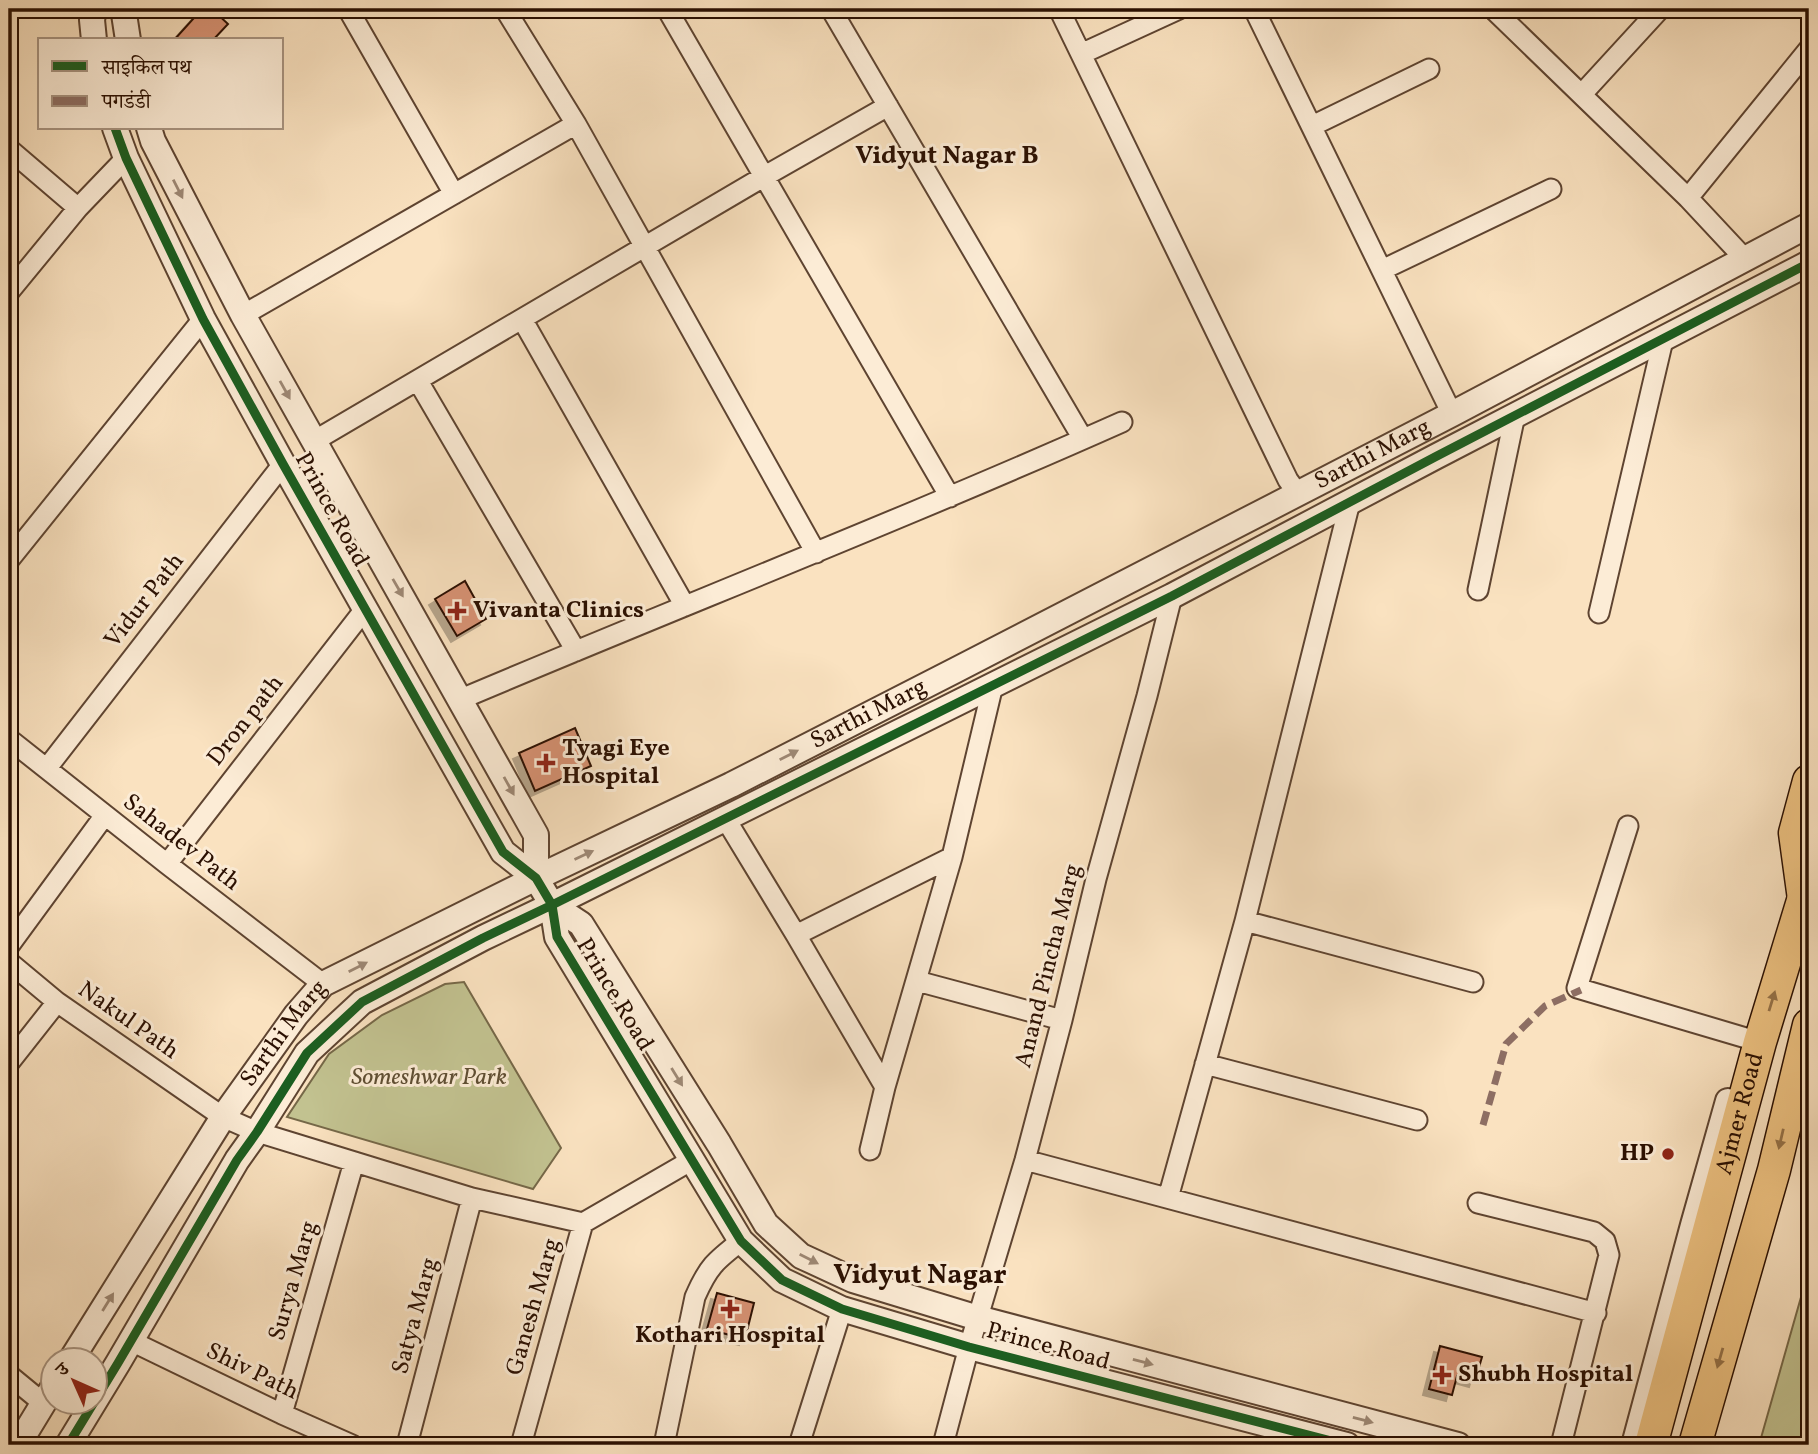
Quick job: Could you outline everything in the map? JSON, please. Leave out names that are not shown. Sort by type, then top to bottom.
[{"type":"highway","name":"Ajmer Road","points":[[1651,1445],[1753,1040],[1806,890],[1795,833],[1809,781]]},
{"type":"highway","name":"Ajmer Road","points":[[1695,1445],[1774,1170],[1809,1025]]},
{"type":"street","points":[[94,9],[94,38]]},
{"type":"street","points":[[125,9],[128,38]]},
{"type":"street","points":[[348,9],[454,194]]},
{"type":"street","points":[[505,9],[576,124],[817,553]]},
{"type":"street","points":[[667,9],[950,497]]},
{"type":"street","points":[[831,9],[1083,439]]},
{"type":"street","points":[[1059,9],[1298,495]]},
{"type":"street","points":[[1081,54],[1179,9]]},
{"type":"street","points":[[1254,9],[1452,414]]},
{"type":"street","points":[[1494,9],[1688,198],[1745,259]]},
{"type":"street","points":[[1582,94],[1660,9]]},
{"type":"street","points":[[1688,198],[1809,49]]},
{"type":"street","points":[[1312,126],[1429,69]]},
{"type":"street","points":[[314,441],[888,106]]},
{"type":"street","points":[[243,316],[576,124]]},
{"type":"street","name":"Prince Road","points":[[116,130],[126,158],[203,319],[283,464],[503,852],[536,878],[552,905],[557,937],[741,1241],[782,1280],[842,1309],[969,1347],[1347,1445]]},
{"type":"street","name":"Prince Road","points":[[150,130],[243,316],[536,835],[536,878]]},
{"type":"street","points":[[9,149],[78,208]]},
{"type":"street","points":[[9,292],[78,208],[126,158]]},
{"type":"street","points":[[1382,270],[1551,189]]},
{"type":"street","name":"Sarthi Marg","points":[[80,1346],[223,1117],[296,1015],[323,984],[731,785],[1158,567],[1809,225]]},
{"type":"street","points":[[68,1445],[237,1160],[307,1053],[362,1002],[483,938],[1172,596],[1809,263]]},
{"type":"street","points":[[12,549],[203,319]]},
{"type":"street","points":[[523,319],[685,606]]},
{"type":"street","points":[[1599,613],[1663,340]]},
{"type":"street","points":[[418,381],[576,651]]},
{"type":"street","points":[[1478,590],[1515,415]]},
{"type":"street","points":[[461,699],[817,553],[1122,422]]},
{"type":"street","name":"Vidur Path","points":[[47,768],[283,464]]},
{"type":"street","points":[[1168,1198],[1245,921],[1350,502],[1335,474]]},
{"type":"street","points":[[1158,567],[1172,596]]},
{"type":"street","name":"Anand Pincha Marg","points":[[943,1445],[969,1347],[1025,1160],[1096,879],[1172,596]]},
{"type":"street","name":"Dron path","points":[[167,864],[365,609]]},
{"type":"street","points":[[956,670],[970,696]]},
{"type":"street","points":[[870,1150],[885,1087],[952,857],[993,685]]},
{"type":"street","name":"Sahadev Path","points":[[9,739],[323,984]]},
{"type":"street","points":[[9,946],[105,815]]},
{"type":"street","points":[[725,818],[885,1087]]},
{"type":"street","points":[[1628,826],[1577,988],[1753,1040],[1693,1225],[1634,1445]]},
{"type":"street","points":[[796,935],[952,857]]},
{"type":"street","name":"Prince Road","points":[[552,905],[581,924],[766,1224],[801,1256],[853,1280],[978,1318],[1458,1445]]},
{"type":"street","points":[[1245,921],[1472,982]]},
{"type":"street","name":"Nakul Path","points":[[9,962],[57,1002],[223,1117],[257,1132],[472,1198],[583,1223]]},
{"type":"street","points":[[917,981],[1062,1020]]},
{"type":"street","points":[[9,1063],[57,1002]]},
{"type":"street","points":[[1205,1064],[1417,1120]]},
{"type":"street","name":"Ganesh Marg","points":[[521,1445],[583,1223],[692,1160]]},
{"type":"street","points":[[1025,1160],[1596,1313]]},
{"type":"street","name":"Surya Marg","points":[[282,1414],[354,1162]]},
{"type":"street","name":"Satya Marg","points":[[407,1445],[472,1198]]},
{"type":"street","points":[[1478,1203],[1594,1232],[1605,1241],[1609,1255],[1561,1445]]},
{"type":"street","points":[[664,1445],[695,1297],[704,1276],[717,1259],[741,1241]]},
{"type":"street","points":[[799,1445],[842,1309]]},
{"type":"street","name":"Shiv Path","points":[[131,1341],[352,1445]]},
{"type":"street","points":[[9,1375],[38,1391]]},
{"type":"street","points":[[18,1445],[38,1412]]},
{"type":"green space","name":"Someshwar Park","points":[[464,982],[561,1148],[533,1189],[287,1117],[329,1054],[382,1015],[445,984]]},
{"type":"green space","points":[[1809,1269],[1809,1445],[1759,1445]]},
{"type":"building","points":[[202,9],[212,9],[228,24],[215,38],[176,38]]},
{"type":"building","points":[[465,581],[486,619],[457,636],[435,599]]},
{"type":"building","points":[[575,728],[591,766],[535,791],[519,753]]},
{"type":"building","points":[[717,1293],[754,1303],[745,1339],[707,1329]]},
{"type":"building","points":[[1440,1346],[1482,1357],[1475,1381],[1457,1376],[1452,1395],[1429,1389]]},
{"type":"marked path","points":[[1483,1125],[1506,1044],[1545,1006],[1581,990]]},
{"type":"cycle path","points":[[116,130],[126,158],[203,319],[283,464],[503,852],[536,878],[552,905],[557,937],[741,1241],[782,1280],[842,1309],[969,1347],[1347,1445]]},
{"type":"cycle path","points":[[68,1445],[237,1160],[307,1053],[362,1002],[483,938],[1172,596],[1809,263]]},
{"type":"place","name":"Vivanta Clinics","points":[[457,611]]},
{"type":"place","name":"Tyagi Eye Hospital","points":[[546,763]]},
{"type":"place","name":"HP","points":[[1668,1154]]},
{"type":"place","name":"Kothari Hospital","points":[[730,1309]]},
{"type":"place","name":"Shubh Hospital","points":[[1442,1375]]},
{"type":"district","name":"Vidyut Nagar B","points":[[947,156]]},
{"type":"district","name":"Vidyut Nagar","points":[[920,1275]]}]
